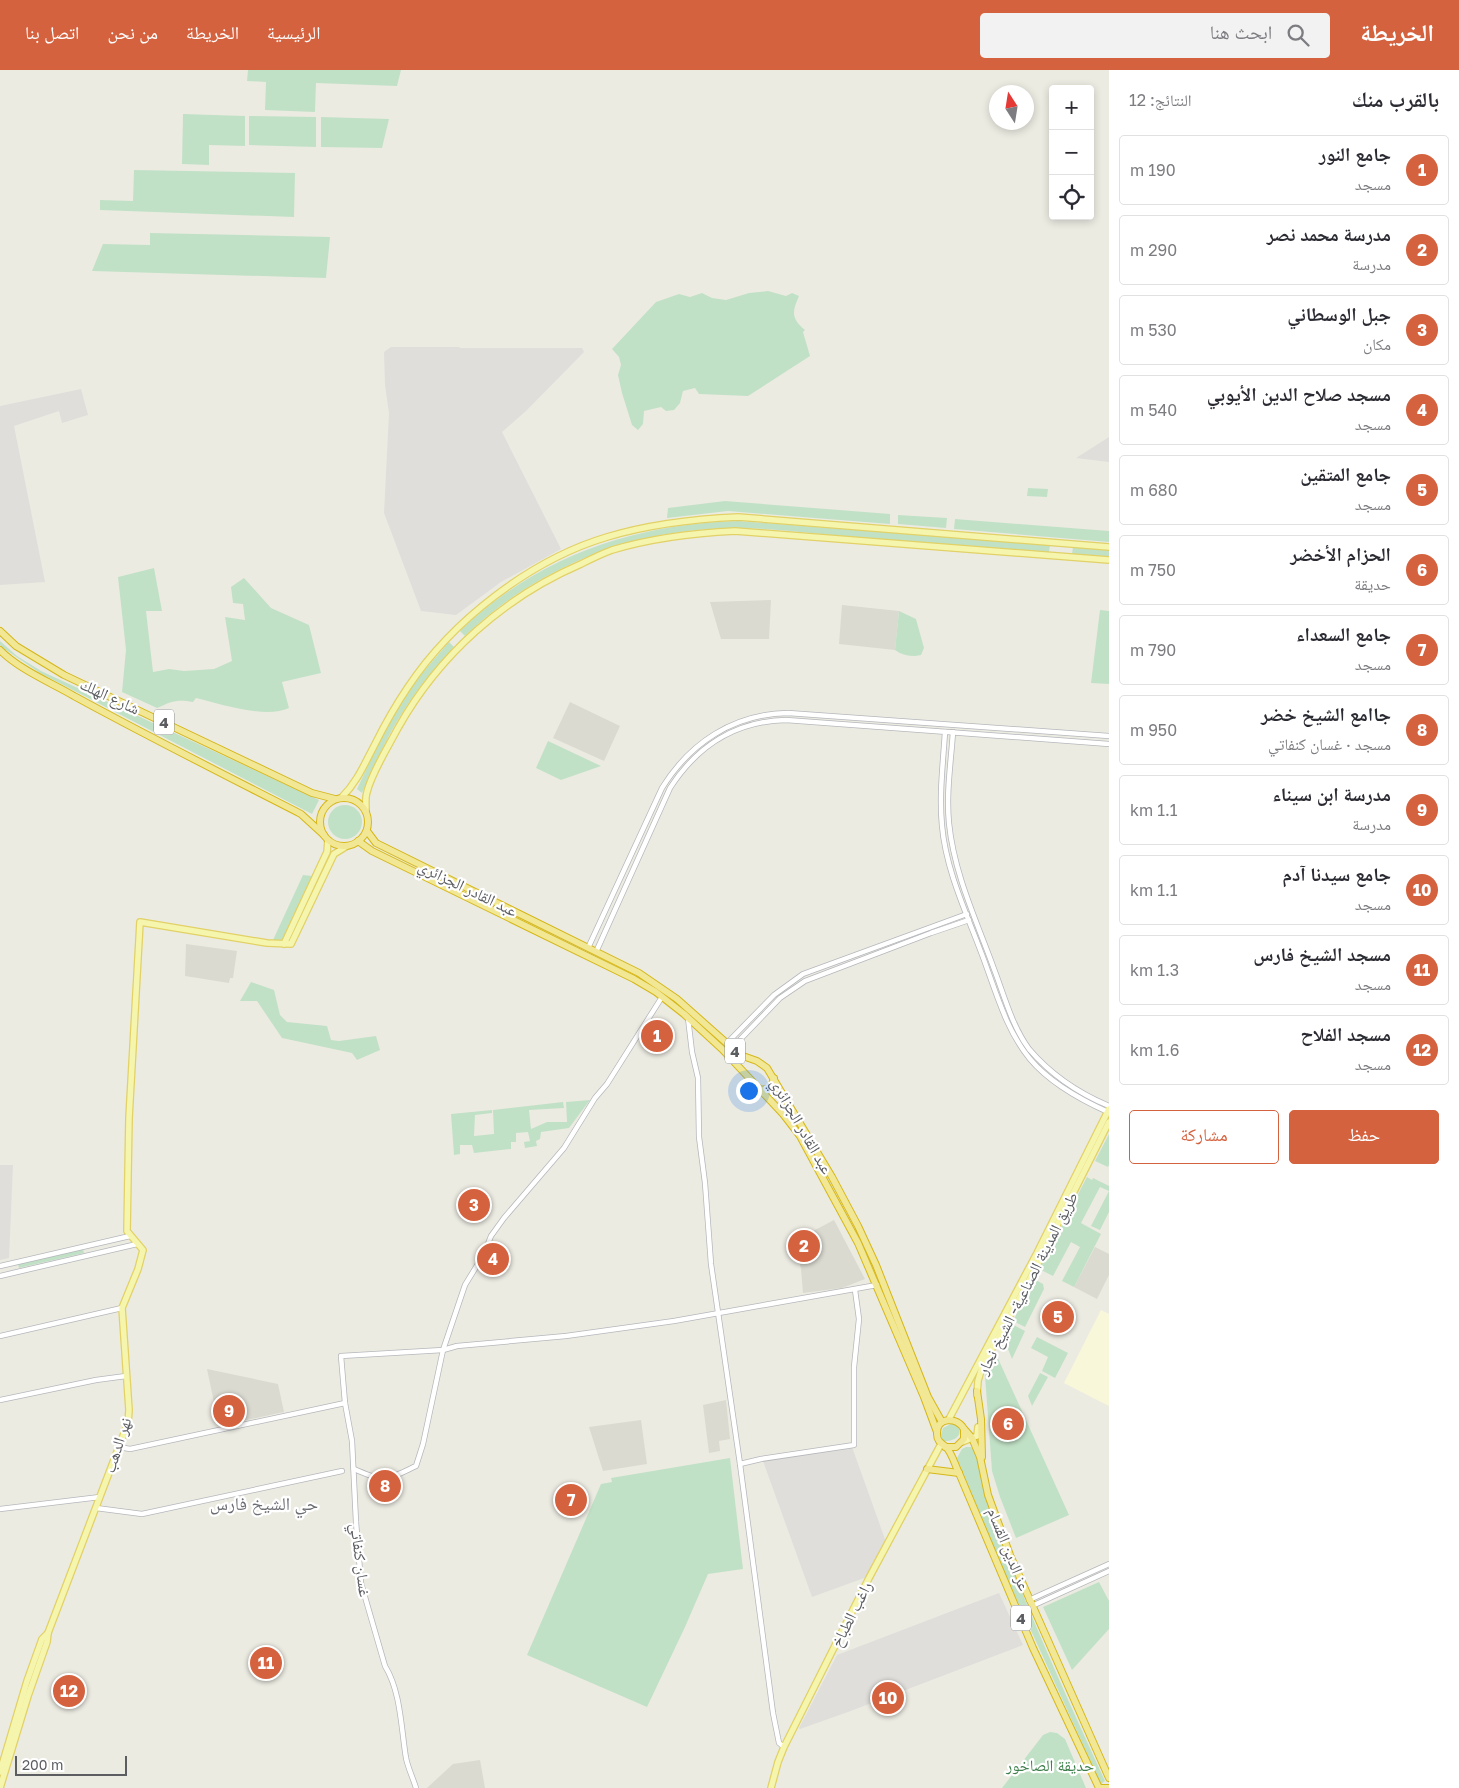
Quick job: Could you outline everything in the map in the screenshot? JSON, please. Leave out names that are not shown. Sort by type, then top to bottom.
[{"type":"highway","name":"شارع الهلك","points":[[0,631],[16,646],[64,675],[304,789],[339,798]]},
{"type":"highway","name":"شارع الهلك","points":[[0,650],[6,656],[36,675],[103,712],[301,814],[326,837]]},
{"type":"highway","points":[[339,798],[356,801],[366,811],[367,830],[358,842],[347,846],[340,846],[326,837],[321,828],[321,814],[324,808],[339,798]]},
{"type":"highway","name":"عبد القادر الجزائري","points":[[367,830],[376,843],[639,973],[670,993],[744,1057],[757,1061],[767,1068],[832,1177],[858,1226],[876,1266],[928,1397],[946,1421]]},
{"type":"highway","name":"عبد القادر الجزائري","points":[[358,842],[372,851],[634,979],[688,1017],[746,1073],[783,1114],[808,1148],[858,1243],[922,1392],[937,1432]]},
{"type":"highway","points":[[746,1073],[748,1064],[757,1061]]},
{"type":"highway","points":[[762,1090],[771,1088],[774,1085],[774,1078]]},
{"type":"highway","points":[[977,1390],[982,1427],[982,1463]]},
{"type":"highway","points":[[957,1420],[964,1428],[965,1436],[956,1447],[943,1445],[937,1438],[937,1432],[946,1421],[957,1420]]},
{"type":"highway","name":"عز الدين القسام","points":[[964,1428],[972,1438],[982,1463],[988,1495],[1031,1603],[1109,1778]]},
{"type":"highway","name":"عز الدين القسام","points":[[943,1445],[959,1472],[1034,1648],[1099,1788]]},
{"type":"highway","points":[[927,1469],[959,1472]]},
{"type":"highway","points":[[1099,1788],[1108,1788]]},
{"type":"main road","points":[[339,798],[354,785],[395,706],[426,661],[445,640],[500,593],[520,579],[553,559],[608,536],[694,519],[738,517],[1109,546]]},
{"type":"main road","points":[[366,811],[366,793],[384,752],[406,713],[438,670],[462,644],[488,621],[534,588],[563,571],[611,551],[666,537],[735,531],[1109,560]]},
{"type":"main road","points":[[288,944],[327,852],[326,837]]},
{"type":"main road","points":[[288,944],[334,854],[347,846]]},
{"type":"main road","points":[[137,1244],[127,1231],[129,1118],[140,922],[266,943],[288,944]]},
{"type":"main road","points":[[946,1421],[1037,1253],[1109,1109]]},
{"type":"main road","name":"طريق المدينة الصناعية- الشيخ نجار","points":[[972,1438],[977,1436],[978,1432],[977,1390],[982,1368],[1109,1122]]},
{"type":"main road","name":"نهر الدهب","points":[[0,1788],[1,1771],[42,1639],[48,1633],[128,1423],[129,1410],[122,1308],[138,1269],[143,1250],[137,1244]]},
{"type":"main road","points":[[962,1442],[972,1438]]},
{"type":"main road","name":"راغب الطباخ","points":[[771,1788],[784,1747],[869,1578],[927,1469],[943,1445]]},
{"type":"street","points":[[588,948],[662,788],[678,764],[697,746],[712,734],[728,726],[748,719],[769,715],[800,714],[1109,736]]},
{"type":"street","points":[[847,724],[848,717]]},
{"type":"street","points":[[596,952],[663,801],[677,777],[698,753],[733,731],[768,721],[786,720],[1109,744]]},
{"type":"street","points":[[945,732],[941,824],[946,853],[969,920],[1012,1032],[1021,1048],[1037,1067],[1068,1088],[1109,1109]]},
{"type":"street","points":[[953,732],[948,813],[954,853],[964,884],[1017,1028],[1028,1047],[1068,1088]]},
{"type":"street","points":[[957,887],[964,884]]},
{"type":"street","points":[[730,1046],[773,996],[802,974],[967,914]]},
{"type":"street","points":[[730,1046],[777,1001],[798,985],[813,977],[969,920]]},
{"type":"street","points":[[895,939],[897,945]]},
{"type":"street","points":[[978,943],[984,941]]},
{"type":"street","points":[[773,996],[777,1001]]},
{"type":"street","points":[[354,1469],[374,1478],[382,1479],[416,1466],[423,1444],[443,1350],[465,1285],[504,1218],[564,1148],[662,997]]},
{"type":"street","points":[[1000,1002],[1006,1000]]},
{"type":"street","points":[[688,1017],[692,1052],[698,1078],[699,1137],[710,1252],[773,1712],[779,1742],[784,1747]]},
{"type":"street","points":[[0,1266],[130,1236]]},
{"type":"street","points":[[0,1276],[137,1244]]},
{"type":"street","points":[[87,1246],[89,1256]]},
{"type":"street","points":[[15,1262],[17,1272]]},
{"type":"street","points":[[443,1350],[457,1346],[573,1335],[674,1321],[876,1285]]},
{"type":"street","points":[[740,1464],[854,1445],[854,1367],[859,1319],[855,1290]]},
{"type":"street","points":[[0,1336],[122,1308]]},
{"type":"street","name":"غسان كنفاتي","points":[[416,1788],[407,1760],[399,1706],[361,1583],[356,1530],[352,1441],[345,1403],[341,1356],[443,1350]]},
{"type":"street","points":[[0,1400],[96,1380],[126,1376]]},
{"type":"street","points":[[119,1447],[130,1449],[345,1403]]},
{"type":"street","points":[[96,1508],[142,1514],[342,1471]]},
{"type":"street","points":[[0,1509],[100,1497]]},
{"type":"street","points":[[1031,1603],[1109,1564]]},
{"type":"street","points":[[1031,1603],[1109,1571]]},
{"type":"shaded area","points":[[391,347],[582,348],[584,352],[526,411],[502,432],[561,549],[501,582],[456,615],[421,611],[384,513],[389,413],[385,385],[384,352]]},
{"type":"shaded area","points":[[81,389],[88,415],[62,423],[59,411],[14,426],[45,582],[0,585],[0,406]]},
{"type":"shaded area","points":[[1109,437],[1109,462],[1076,458]]},
{"type":"shaded area","points":[[771,600],[769,639],[721,639],[710,602]]},
{"type":"shaded area","points":[[842,605],[899,611],[895,650],[839,644]]},
{"type":"shaded area","points":[[570,702],[620,726],[604,761],[553,738]]},
{"type":"shaded area","points":[[186,944],[237,951],[233,978],[230,978],[229,983],[185,976]]},
{"type":"shaded area","points":[[0,1165],[13,1165],[9,1258],[0,1260]]},
{"type":"shaded area","points":[[834,1220],[865,1279],[842,1288],[803,1293],[801,1269],[794,1241]]},
{"type":"shaded area","points":[[1095,1247],[1109,1254],[1109,1275],[1097,1299],[1074,1287]]},
{"type":"shaded area","points":[[1101,1310],[1109,1314],[1109,1406],[1064,1383]]},
{"type":"shaded area","points":[[207,1369],[278,1384],[284,1412],[219,1426]]},
{"type":"shaded area","points":[[726,1400],[730,1439],[719,1441],[720,1451],[709,1453],[703,1405]]},
{"type":"shaded area","points":[[641,1420],[647,1464],[603,1471],[589,1427]]},
{"type":"shaded area","points":[[852,1447],[886,1542],[867,1577],[812,1597],[763,1461]]},
{"type":"shaded area","points":[[999,1593],[1023,1645],[848,1712],[799,1728],[837,1655]]},
{"type":"shaded area","points":[[480,1760],[485,1788],[427,1788],[453,1764]]},
{"type":"green space","points":[[248,70],[401,70],[397,86],[316,83],[315,112],[265,110],[266,82],[247,81]]},
{"type":"green space","points":[[183,114],[245,116],[245,146],[209,145],[209,165],[182,164]]},
{"type":"green space","points":[[249,116],[316,117],[316,147],[249,145]]},
{"type":"green space","points":[[321,117],[389,119],[382,148],[321,147]]},
{"type":"green space","points":[[134,170],[295,173],[294,217],[100,210],[100,200],[133,201]]},
{"type":"green space","points":[[150,233],[330,237],[326,278],[92,271],[103,244],[150,245]]},
{"type":"green space","points":[[768,291],[786,296],[792,293],[799,296],[794,314],[797,322],[805,330],[803,332],[810,356],[748,396],[699,394],[695,388],[683,391],[680,403],[674,410],[666,411],[661,407],[644,411],[643,424],[638,430],[632,425],[618,375],[621,365],[619,357],[612,349],[656,302],[679,294],[690,297],[702,293],[712,298],[726,300],[749,293]]},
{"type":"green space","points":[[1028,488],[1048,489],[1047,497],[1027,496]]},
{"type":"green space","points":[[725,501],[890,514],[890,524],[728,511],[667,518],[668,508]]},
{"type":"green space","points":[[898,515],[947,518],[946,528],[898,524]]},
{"type":"green space","points":[[955,519],[1109,531],[1109,542],[954,529]]},
{"type":"green space","points":[[738,521],[1050,545],[1049,552],[750,528],[698,530],[661,535],[625,544],[590,556],[556,571],[493,611],[465,636],[460,631],[490,605],[521,583],[554,564],[588,549],[661,529]]},
{"type":"green space","points":[[1073,547],[1109,550],[1109,557],[1072,554]]},
{"type":"green space","points":[[154,568],[162,611],[146,611],[153,672],[169,669],[184,671],[214,669],[232,661],[225,617],[245,620],[243,604],[233,603],[231,587],[244,578],[271,608],[309,625],[321,673],[282,682],[289,708],[279,711],[268,712],[230,707],[196,698],[193,702],[175,701],[157,708],[122,692],[126,650],[118,577]]},
{"type":"green space","points":[[1100,610],[1109,611],[1109,684],[1091,683]]},
{"type":"green space","points":[[899,611],[916,619],[924,648],[921,655],[908,656],[895,650]]},
{"type":"green space","points":[[0,641],[17,656],[41,671],[319,800],[312,814],[40,673],[3,648],[0,645]]},
{"type":"green space","points":[[449,642],[454,647],[423,683],[399,717],[362,793],[357,789],[386,728],[412,685]]},
{"type":"green space","points":[[548,741],[601,766],[561,780],[536,768]]},
{"type":"green space","points":[[345,805],[352,806],[357,810],[361,815],[361,829],[357,834],[352,838],[345,839],[338,838],[333,834],[329,829],[328,822],[329,815],[333,810],[338,806]]},
{"type":"green space","points":[[303,875],[312,876],[282,942],[273,940]]},
{"type":"green space","points":[[251,982],[274,990],[280,1015],[287,1022],[327,1026],[331,1040],[339,1041],[376,1036],[380,1050],[357,1060],[352,1053],[282,1038],[257,1001],[240,1001]]},
{"type":"green space","points":[[590,1100],[569,1128],[541,1132],[540,1139],[536,1141],[537,1146],[525,1148],[524,1142],[530,1141],[528,1132],[516,1133],[516,1142],[511,1142],[511,1149],[474,1153],[472,1145],[460,1145],[460,1154],[454,1155],[451,1114],[492,1110],[492,1113],[475,1115],[474,1136],[494,1134],[493,1110],[563,1102],[564,1108],[529,1110],[531,1129],[547,1122],[567,1122],[566,1102]]},
{"type":"green space","points":[[1109,1134],[1109,1165],[1108,1167],[1095,1161]]},
{"type":"green space","points":[[1087,1177],[1109,1186],[1109,1191],[1100,1187],[1081,1223],[1101,1234],[1074,1287],[1062,1281],[1080,1247],[1071,1242],[1053,1276],[1039,1269]]},
{"type":"green space","points":[[1109,1191],[1109,1212],[1100,1230],[1091,1226]]},
{"type":"green space","points":[[83,1249],[84,1253],[19,1268],[18,1264]]},
{"type":"green space","points":[[1034,1279],[1043,1284],[1044,1289],[1025,1327],[1013,1321]]},
{"type":"green space","points":[[1012,1324],[1025,1331],[1012,1359],[1004,1339]]},
{"type":"green space","points":[[1037,1337],[1068,1353],[1055,1378],[1042,1371],[1048,1357],[1031,1348]]},
{"type":"green space","points":[[996,1354],[1069,1515],[1016,1538],[992,1471],[985,1376]]},
{"type":"green space","points":[[1040,1373],[1048,1377],[1032,1406],[1028,1396]]},
{"type":"green space","points":[[953,1423],[957,1424],[960,1431],[959,1434],[954,1439],[943,1441],[941,1435],[943,1428]]},
{"type":"green space","points":[[971,1447],[977,1453],[981,1481],[994,1522],[1044,1645],[1105,1781],[1101,1784],[1007,1578],[957,1458],[962,1449]]},
{"type":"green space","points":[[730,1458],[743,1569],[708,1574],[647,1707],[527,1655],[601,1484],[612,1482],[611,1478]]},
{"type":"green space","points":[[1099,1582],[1109,1601],[1109,1629],[1072,1670],[1043,1607]]},
{"type":"green space","name":"حديقة الصاخور","points":[[1050,1732],[1057,1733],[1065,1739],[1086,1788],[1002,1788],[1043,1735]]},
{"type":"place","name":"جامع النور","points":[[657,1036]]},
{"type":"place","name":"جبل الوسطاني","points":[[474,1205]]},
{"type":"place","name":"مدرسة محمد نصر","points":[[804,1246]]},
{"type":"place","name":"مسجد صلاح الدين الأيوبي","points":[[493,1259]]},
{"type":"place","name":"جامع المتقين","points":[[1058,1317]]},
{"type":"place","name":"مدرسة ابن سيناء","points":[[229,1411]]},
{"type":"place","name":"الحزام الأخضر","points":[[1008,1424]]},
{"type":"place","name":"جاامع الشيخ خضر","points":[[385,1486]]},
{"type":"place","name":"جامع السعداء","points":[[571,1500]]},
{"type":"place","name":"مسجد الشيخ فارس","points":[[266,1663]]},
{"type":"place","name":"مسجد الفلاح","points":[[69,1691]]},
{"type":"place","name":"جامع سيدنا آدم","points":[[888,1698]]},
{"type":"district","name":"حي الشيخ فارس","points":[[264,1503]]}]
